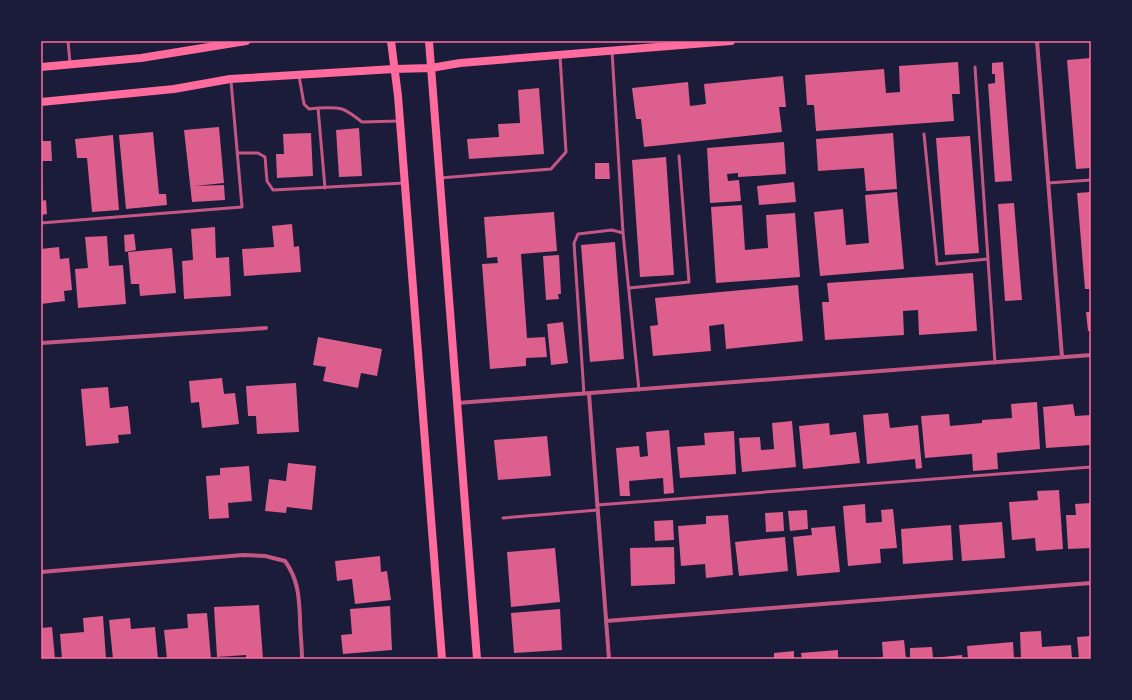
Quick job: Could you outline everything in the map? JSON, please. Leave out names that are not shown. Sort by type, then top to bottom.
[{"type":"main road","points":[[41,67],[141,58],[246,41]]},
{"type":"main road","points":[[391,41],[399,121],[442,659]]},
{"type":"main road","points":[[429,41],[477,659]]},
{"type":"main road","points":[[41,102],[174,89],[230,79],[431,68],[460,63],[560,54],[731,41]]},
{"type":"street","points":[[1037,41],[1062,357]]},
{"type":"street","points":[[41,343],[266,328]]},
{"type":"street","points":[[457,403],[1091,355]]},
{"type":"street","points":[[589,394],[608,659]]},
{"type":"street","points":[[41,572],[243,555],[265,556],[285,561],[291,568],[297,585],[300,606],[302,659]]},
{"type":"street","points":[[606,621],[1091,583]]},
{"type":"lane","points":[[68,41],[70,65]]},
{"type":"lane","points":[[612,50],[623,233],[639,390]]},
{"type":"lane","points":[[440,178],[551,169],[566,152],[560,54]]},
{"type":"lane","points":[[975,67],[995,362]]},
{"type":"lane","points":[[299,75],[304,104],[309,109],[340,107],[351,113],[362,122],[399,121]]},
{"type":"lane","points":[[41,223],[242,207],[230,79]]},
{"type":"lane","points":[[318,108],[325,188]]},
{"type":"lane","points":[[924,134],[937,264],[988,259]]},
{"type":"lane","points":[[238,153],[258,153],[265,157],[267,181],[273,190],[404,183]]},
{"type":"lane","points":[[629,288],[689,282],[679,156]]},
{"type":"lane","points":[[1048,183],[1091,180]]},
{"type":"lane","points":[[584,394],[574,243],[578,234],[612,230],[623,233]]},
{"type":"lane","points":[[503,518],[597,508],[1091,467]]},
{"type":"building","points":[[1091,58],[1091,168],[1076,169],[1067,60]]},
{"type":"building","points":[[958,62],[960,94],[952,94],[954,121],[816,131],[814,105],[807,105],[805,75],[884,69],[886,93],[900,92],[899,66]]},
{"type":"building","points":[[1003,62],[1012,181],[995,182],[988,84],[995,83],[995,74],[992,74],[992,63]]},
{"type":"building","points":[[783,76],[786,107],[779,107],[782,132],[644,147],[641,119],[636,119],[632,88],[688,82],[690,106],[706,104],[704,84]]},
{"type":"building","points":[[539,88],[544,154],[469,159],[467,139],[499,137],[498,124],[520,123],[518,90]]},
{"type":"building","points":[[219,127],[224,183],[195,186],[224,185],[225,200],[192,202],[184,130]]},
{"type":"building","points":[[359,128],[362,176],[339,177],[336,130]]},
{"type":"building","points":[[153,132],[159,194],[166,194],[167,205],[126,209],[119,135]]},
{"type":"building","points":[[311,133],[313,176],[277,178],[276,154],[284,154],[283,134]]},
{"type":"building","points":[[893,133],[897,189],[866,191],[864,168],[818,171],[816,139]]},
{"type":"building","points":[[113,135],[119,210],[92,212],[87,158],[77,158],[75,139]]},
{"type":"building","points":[[970,136],[979,253],[945,255],[936,138]]},
{"type":"building","points":[[41,141],[51,141],[52,161],[41,161]]},
{"type":"building","points":[[784,142],[786,174],[738,177],[738,173],[727,174],[728,181],[739,180],[741,201],[710,203],[707,148]]},
{"type":"building","points":[[666,157],[674,275],[640,277],[632,160]]},
{"type":"building","points":[[595,163],[609,163],[610,179],[595,179]]},
{"type":"building","points":[[42,178],[43,199],[41,199],[41,179]]},
{"type":"building","points":[[794,182],[796,202],[759,205],[757,186]]},
{"type":"building","points":[[897,192],[904,269],[820,276],[814,212],[843,209],[846,245],[869,243],[865,195]]},
{"type":"building","points":[[1091,192],[1091,289],[1085,289],[1077,193]]},
{"type":"building","points":[[46,200],[47,214],[41,215],[41,201]]},
{"type":"building","points":[[1014,203],[1022,300],[1005,301],[998,204]]},
{"type":"building","points":[[742,205],[745,250],[768,248],[766,215],[795,213],[800,277],[716,283],[711,207]]},
{"type":"building","points":[[554,212],[557,251],[521,254],[527,338],[545,337],[547,357],[526,358],[526,366],[490,369],[482,264],[498,263],[497,257],[487,258],[484,217]]},
{"type":"building","points":[[292,224],[294,247],[299,246],[301,272],[244,276],[242,249],[274,247],[272,226]]},
{"type":"building","points":[[215,227],[216,258],[229,257],[231,296],[184,299],[182,261],[193,260],[191,229]]},
{"type":"building","points":[[134,234],[136,250],[125,252],[124,235]]},
{"type":"building","points":[[107,236],[109,266],[123,265],[126,304],[78,308],[75,269],[88,268],[85,237]]},
{"type":"building","points":[[615,242],[624,359],[590,362],[581,245]]},
{"type":"building","points":[[59,247],[60,259],[69,258],[72,290],[64,291],[65,301],[41,304],[41,249]]},
{"type":"building","points":[[172,248],[176,293],[140,296],[139,284],[131,284],[128,252]]},
{"type":"building","points":[[559,255],[561,294],[558,294],[559,299],[546,300],[543,256]]},
{"type":"building","points":[[973,273],[977,331],[919,335],[918,310],[903,311],[904,335],[825,340],[822,302],[829,302],[827,283]]},
{"type":"building","points":[[798,285],[803,341],[726,349],[724,324],[709,326],[711,351],[653,356],[650,326],[658,325],[655,298]]},
{"type":"building","points":[[1086,312],[1091,312],[1091,331],[1088,331]]},
{"type":"building","points":[[563,322],[568,363],[551,365],[547,324]]},
{"type":"building","points":[[318,337],[382,349],[377,376],[361,373],[358,388],[323,381],[326,367],[313,365]]},
{"type":"building","points":[[222,378],[224,394],[235,393],[239,424],[202,428],[199,402],[191,403],[189,381]]},
{"type":"building","points":[[296,383],[299,432],[257,434],[256,416],[248,416],[246,386]]},
{"type":"building","points":[[108,387],[110,408],[128,406],[131,434],[118,435],[119,443],[86,446],[81,389]]},
{"type":"building","points":[[1037,402],[1040,449],[997,453],[998,469],[973,471],[972,454],[925,458],[921,416],[949,414],[950,426],[982,423],[982,420],[1012,418],[1011,404]]},
{"type":"building","points":[[1073,404],[1075,416],[1091,415],[1091,445],[1046,448],[1043,407]]},
{"type":"building","points":[[888,413],[890,428],[918,425],[922,468],[916,469],[915,459],[867,464],[863,415]]},
{"type":"building","points":[[792,421],[796,467],[742,472],[739,438],[760,437],[761,450],[774,449],[772,423]]},
{"type":"building","points":[[829,423],[830,435],[856,432],[860,463],[803,469],[799,426]]},
{"type":"building","points":[[669,430],[674,493],[664,494],[663,478],[629,481],[630,496],[620,496],[616,448],[639,446],[640,457],[648,456],[646,432]]},
{"type":"building","points":[[734,431],[736,474],[680,478],[677,447],[705,445],[704,433]]},
{"type":"building","points":[[547,436],[551,476],[498,480],[494,440]]},
{"type":"building","points":[[288,463],[316,466],[312,510],[287,507],[286,513],[265,511],[269,479],[286,481]]},
{"type":"building","points":[[249,466],[252,501],[228,503],[229,518],[209,519],[206,476],[220,475],[220,468]]},
{"type":"building","points":[[1059,490],[1063,549],[1036,551],[1035,538],[1012,540],[1009,502],[1038,500],[1037,491]]},
{"type":"building","points":[[1091,503],[1091,548],[1068,549],[1066,515],[1076,515],[1075,504]]},
{"type":"building","points":[[865,504],[866,523],[882,522],[881,510],[893,509],[897,548],[880,549],[881,563],[848,566],[843,506]]},
{"type":"building","points":[[807,510],[808,529],[790,531],[788,511]]},
{"type":"building","points":[[783,512],[784,531],[766,532],[765,513]]},
{"type":"building","points":[[728,515],[733,575],[706,578],[705,564],[681,566],[678,526],[706,524],[706,516]]},
{"type":"building","points":[[673,520],[674,540],[655,541],[654,521]]},
{"type":"building","points":[[1002,522],[1005,558],[962,561],[959,525]]},
{"type":"building","points":[[951,525],[953,560],[903,564],[901,529]]},
{"type":"building","points":[[835,526],[840,572],[797,576],[793,537],[812,535],[811,528]]},
{"type":"building","points":[[785,537],[788,571],[739,576],[735,542]]},
{"type":"building","points":[[674,547],[675,584],[631,586],[630,548]]},
{"type":"building","points":[[555,548],[560,602],[511,607],[507,552]]},
{"type":"building","points":[[380,556],[381,572],[387,571],[391,600],[355,604],[352,579],[337,581],[335,561]]},
{"type":"building","points":[[259,605],[263,659],[246,659],[246,655],[217,657],[214,607]]},
{"type":"building","points":[[390,606],[392,650],[343,654],[341,635],[352,634],[350,609]]},
{"type":"building","points":[[560,609],[562,650],[514,653],[511,613]]},
{"type":"building","points":[[207,613],[211,659],[167,659],[164,630],[188,628],[187,614]]},
{"type":"building","points":[[103,616],[106,659],[62,659],[60,634],[84,632],[83,618]]},
{"type":"building","points":[[130,618],[131,629],[155,627],[158,659],[113,659],[109,620]]},
{"type":"building","points":[[52,627],[55,659],[41,659],[41,628]]},
{"type":"building","points":[[1041,631],[1042,647],[1071,645],[1072,659],[1021,659],[1020,632]]},
{"type":"building","points":[[1091,636],[1091,659],[1079,659],[1077,637]]},
{"type":"building","points":[[904,640],[906,659],[873,659],[883,657],[882,642]]},
{"type":"building","points":[[1013,642],[1014,659],[968,659],[967,646]]},
{"type":"building","points":[[932,647],[933,658],[962,655],[962,659],[910,659],[910,648]]},
{"type":"building","points":[[838,650],[838,659],[802,659],[801,653]]},
{"type":"building","points":[[794,651],[794,659],[774,659],[774,653]]}]
